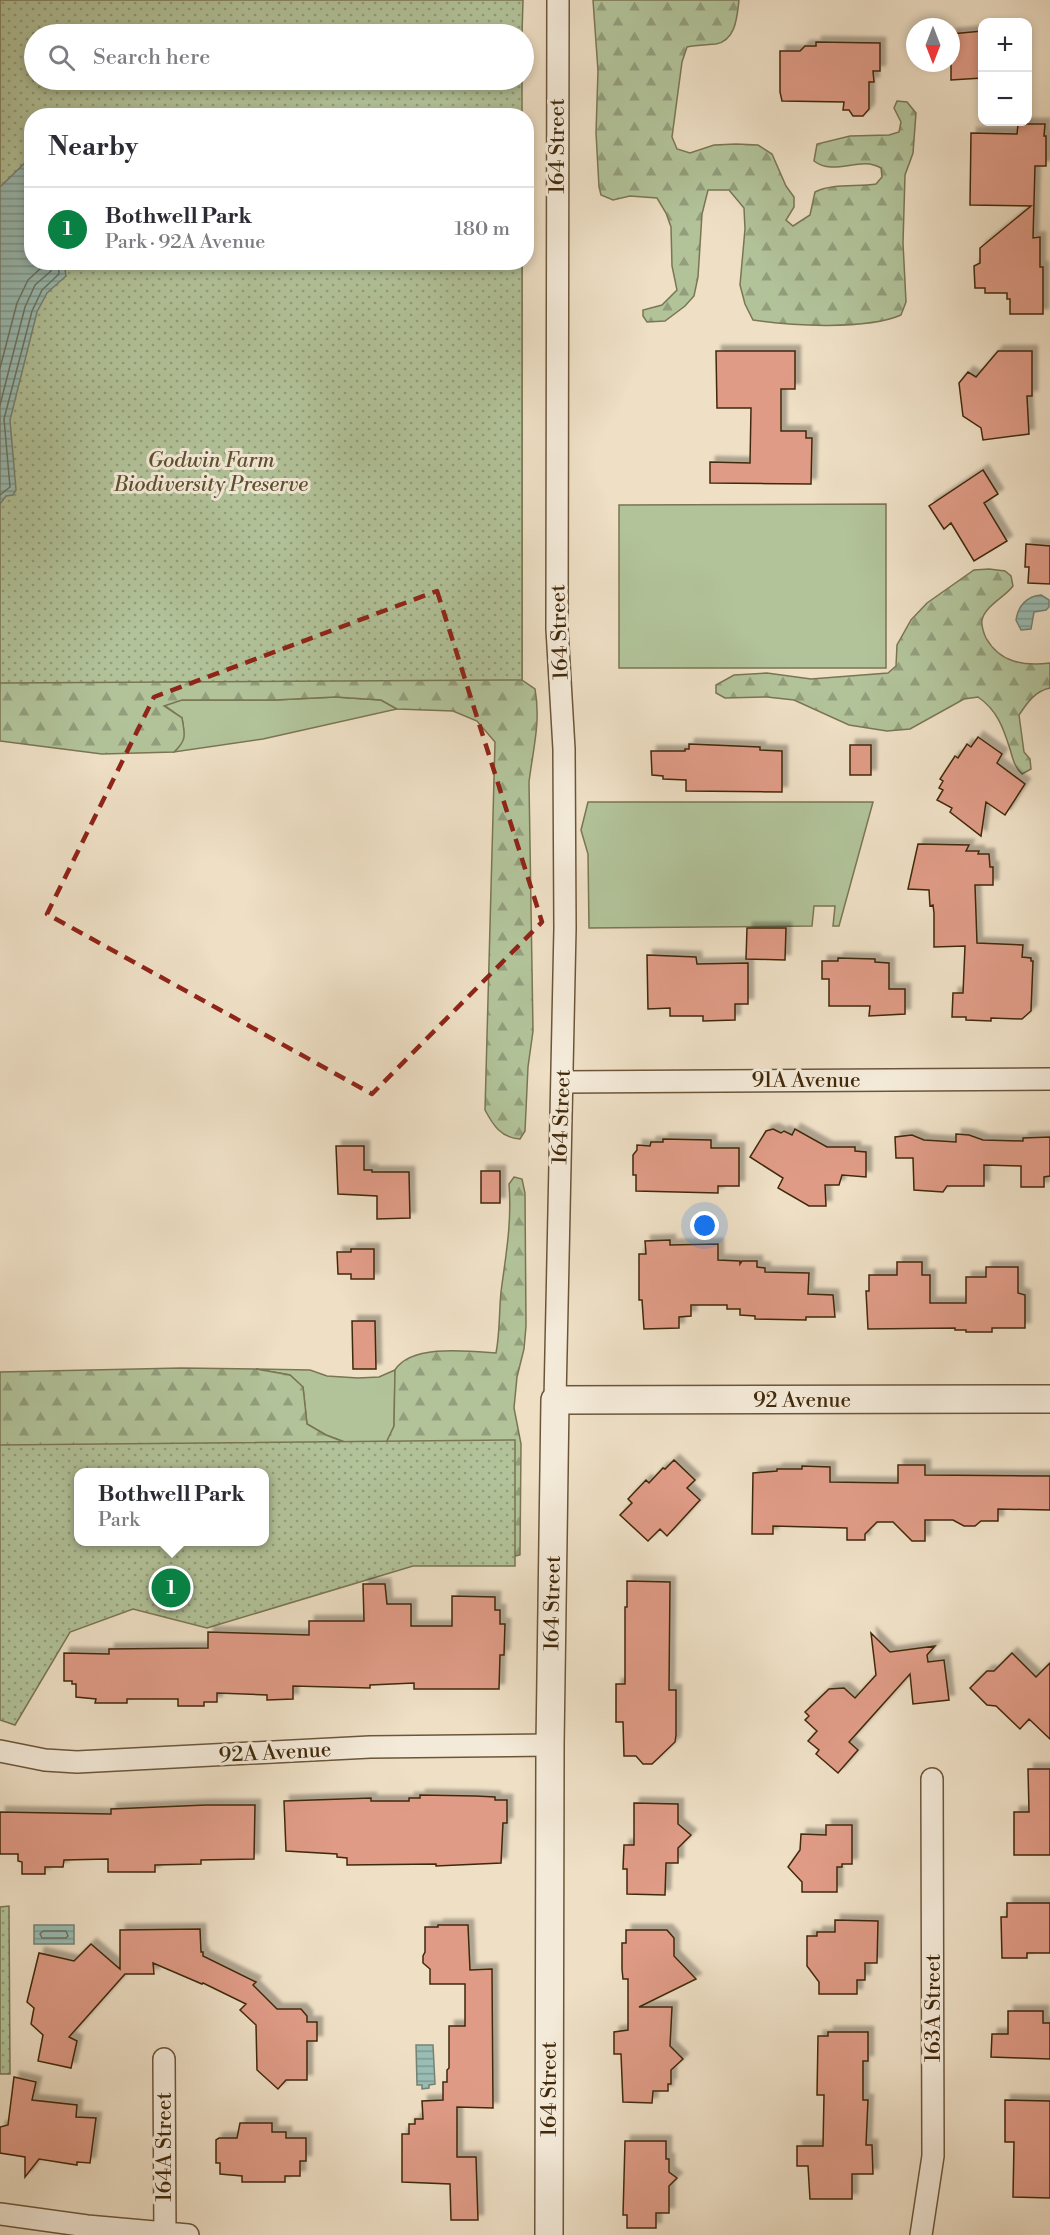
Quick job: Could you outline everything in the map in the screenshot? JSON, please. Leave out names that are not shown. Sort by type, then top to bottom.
[{"type":"street","name":"164 Street","points":[[549,2235],[550,1745],[565,928],[564,761],[557,629],[558,0]]},
{"type":"street","name":"91A Avenue","points":[[562,1082],[1050,1079]]},
{"type":"street","name":"92 Avenue","points":[[555,1400],[1050,1399]]},
{"type":"street","name":"92A Avenue","points":[[0,1751],[45,1760],[77,1762],[369,1747],[550,1745]]},
{"type":"street","name":"163A Street","points":[[921,2235],[933,2156],[932,1779]]},
{"type":"street","name":"164A Street","points":[[164,2060],[165,2233]]},
{"type":"street","points":[[0,2214],[97,2227],[188,2235]]},
{"type":"highlighted area","points":[[437,591],[542,922],[372,1094],[47,914],[154,697]]},
{"type":"green space","name":"Godwin Farm Biodiversity Preserve","points":[[0,0],[523,0],[522,24],[24,24],[24,90],[522,90],[522,108],[24,108],[24,270],[522,270],[522,680],[0,683]]},
{"type":"green space","points":[[593,0],[739,0],[734,27],[728,38],[716,44],[687,47],[682,62],[672,137],[677,149],[690,153],[714,145],[736,144],[758,145],[772,154],[786,186],[794,197],[794,207],[786,220],[793,226],[810,215],[815,192],[837,186],[876,184],[882,177],[881,168],[873,165],[830,167],[814,161],[817,144],[850,136],[889,135],[899,132],[901,122],[894,108],[897,101],[907,102],[916,113],[913,153],[905,175],[903,243],[906,302],[901,315],[886,320],[849,325],[787,324],[753,320],[745,304],[740,285],[745,229],[744,208],[729,190],[708,190],[702,214],[698,277],[694,296],[665,321],[647,322],[643,316],[643,310],[662,305],[677,290],[672,266],[671,227],[657,198],[630,196],[613,200],[601,195],[596,133],[598,71]]},
{"type":"green space","points":[[507,270],[522,270],[522,680],[535,689],[537,713],[529,782],[533,1031],[528,1067],[525,1131],[520,1139],[503,1133],[495,1126],[485,1110],[495,742],[477,721],[453,711],[397,709],[381,700],[335,697],[275,700],[182,700],[164,706],[182,718],[184,737],[174,752],[102,754],[0,741],[0,504]]},
{"type":"green space","points":[[886,504],[886,668],[619,668],[619,505]]},
{"type":"green space","points":[[974,570],[1005,571],[1011,576],[1013,586],[984,615],[982,624],[986,638],[998,653],[1006,658],[1022,663],[1050,663],[1050,688],[1036,695],[1019,715],[1024,752],[1030,759],[1031,769],[1022,774],[1014,762],[999,720],[978,697],[964,699],[910,729],[887,731],[849,725],[794,700],[767,697],[725,698],[716,693],[716,685],[734,675],[767,673],[811,679],[888,673],[896,666],[897,645],[911,620],[927,603]]},
{"type":"green space","points":[[335,697],[381,700],[397,709],[263,739],[174,752],[183,737],[182,718],[164,705],[181,700],[275,700]]},
{"type":"green space","points":[[588,802],[873,802],[839,926],[833,926],[835,906],[814,906],[812,926],[589,928],[588,854],[581,830]]},
{"type":"green space","points":[[514,1177],[522,1179],[525,1193],[526,1326],[514,1408],[521,1444],[520,1555],[503,1559],[468,1550],[220,1610],[0,1517],[0,1372],[181,1368],[256,1369],[290,1375],[303,1387],[307,1424],[326,1435],[357,1447],[384,1447],[394,1426],[395,1370],[403,1362],[414,1356],[441,1351],[496,1353],[510,1198],[509,1184]]},
{"type":"green space","points":[[256,1369],[310,1370],[327,1376],[358,1378],[379,1377],[395,1370],[394,1426],[385,1447],[358,1447],[326,1435],[307,1424],[303,1387],[290,1375]]},
{"type":"green space","points":[[515,1440],[515,1566],[413,1566],[207,1628],[133,1609],[70,1632],[15,1725],[0,1720],[0,1445]]},
{"type":"green space","points":[[9,1906],[10,2074],[0,2074],[0,1907]]},
{"type":"water","points":[[24,164],[24,270],[65,270],[66,276],[47,293],[37,312],[10,420],[16,490],[13,495],[6,496],[0,504],[0,187]]},
{"type":"water","points":[[1041,595],[1049,600],[1049,607],[1046,610],[1034,612],[1031,629],[1021,630],[1016,620],[1021,606],[1031,597]]},
{"type":"water","points":[[34,1925],[74,1925],[74,1944],[34,1944]]},
{"type":"water","points":[[416,2045],[433,2045],[435,2084],[429,2085],[429,2088],[422,2089],[422,2085],[417,2085]]},
{"type":"building","points":[[978,31],[978,78],[951,80],[951,72],[960,72],[960,33]]},
{"type":"building","points":[[816,42],[880,43],[880,71],[873,71],[874,82],[869,82],[869,109],[863,116],[853,116],[849,110],[843,110],[844,102],[782,101],[780,51],[800,51],[805,46],[816,46]]},
{"type":"building","points":[[1045,124],[1046,166],[1035,166],[1033,238],[1040,237],[1040,267],[1043,267],[1043,314],[1010,314],[1010,299],[1007,299],[1007,293],[985,293],[985,288],[975,288],[974,266],[980,263],[980,248],[1031,206],[970,205],[971,133],[1017,134],[1018,126]]},
{"type":"building","points":[[716,351],[795,351],[795,389],[781,389],[781,431],[806,431],[806,438],[812,438],[811,484],[710,483],[710,462],[750,463],[751,408],[717,408]]},
{"type":"building","points":[[998,351],[1032,351],[1032,396],[1027,396],[1029,434],[983,440],[981,428],[963,416],[959,383],[968,372],[976,377]]},
{"type":"building","points":[[983,470],[998,494],[984,503],[1007,541],[974,561],[951,523],[944,529],[929,506]]},
{"type":"building","points":[[1026,544],[1050,546],[1050,584],[1028,583],[1029,567],[1025,567]]},
{"type":"building","points":[[978,737],[1002,754],[997,763],[1025,784],[1005,815],[986,802],[981,836],[950,812],[952,808],[937,800],[943,790],[939,788],[943,781],[940,779],[955,756],[958,758],[967,744],[971,747]]},
{"type":"building","points":[[689,744],[760,747],[760,750],[782,751],[782,792],[686,791],[686,780],[663,779],[663,776],[652,775],[651,751],[685,751],[689,749]]},
{"type":"building","points":[[850,745],[871,745],[871,775],[850,775]]},
{"type":"building","points":[[918,844],[969,845],[966,851],[989,854],[990,867],[993,867],[993,885],[975,885],[977,943],[1023,945],[1022,957],[1031,958],[1033,961],[1031,1011],[1022,1019],[991,1018],[991,1021],[952,1017],[953,993],[963,993],[965,946],[934,947],[934,913],[933,905],[930,906],[929,890],[908,889]]},
{"type":"building","points":[[747,928],[786,928],[785,960],[746,959]]},
{"type":"building","points":[[647,955],[696,957],[697,964],[748,963],[748,1004],[735,1004],[735,1020],[703,1021],[703,1016],[670,1016],[670,1008],[648,1009]]},
{"type":"building","points":[[838,958],[875,959],[875,962],[889,963],[889,989],[905,989],[905,1014],[869,1016],[870,1006],[829,1006],[829,979],[822,979],[822,961],[838,961]]},
{"type":"building","points":[[773,1129],[792,1135],[795,1129],[827,1147],[855,1147],[855,1151],[866,1152],[866,1177],[842,1175],[839,1185],[825,1185],[826,1206],[809,1206],[778,1188],[783,1178],[750,1157],[766,1131]]},
{"type":"building","points":[[956,1134],[969,1135],[983,1140],[1023,1141],[1023,1138],[1050,1137],[1050,1176],[1044,1177],[1044,1187],[1021,1187],[1021,1166],[984,1165],[984,1186],[947,1186],[943,1192],[914,1190],[913,1158],[896,1158],[895,1137],[912,1135],[924,1140],[956,1142]]},
{"type":"building","points":[[663,1139],[711,1140],[711,1148],[739,1148],[739,1186],[718,1186],[718,1193],[636,1191],[633,1155],[637,1150],[637,1145],[650,1146],[651,1142],[663,1142]]},
{"type":"building","points":[[336,1146],[364,1146],[364,1170],[409,1172],[410,1218],[377,1219],[377,1196],[338,1194]]},
{"type":"building","points":[[481,1171],[500,1171],[500,1203],[481,1203]]},
{"type":"building","points":[[670,1240],[670,1245],[718,1244],[718,1260],[740,1261],[740,1264],[742,1261],[757,1261],[757,1267],[765,1268],[765,1272],[809,1273],[808,1294],[833,1295],[835,1317],[806,1317],[806,1320],[755,1319],[755,1316],[740,1315],[740,1309],[727,1309],[727,1305],[691,1305],[691,1316],[679,1317],[679,1328],[644,1329],[642,1300],[639,1300],[639,1254],[646,1254],[645,1241]]},
{"type":"building","points":[[351,1249],[374,1249],[374,1279],[351,1279],[351,1274],[338,1274],[337,1252],[351,1252]]},
{"type":"building","points":[[897,1262],[922,1262],[922,1275],[930,1275],[930,1303],[966,1303],[966,1277],[986,1277],[986,1267],[1018,1267],[1018,1293],[1025,1295],[1025,1328],[992,1328],[992,1332],[966,1332],[966,1330],[955,1330],[955,1328],[868,1329],[866,1291],[869,1291],[869,1275],[897,1275]]},
{"type":"building","points":[[352,1321],[375,1321],[376,1369],[353,1369]]},
{"type":"building","points":[[674,1460],[695,1480],[687,1488],[700,1500],[667,1536],[660,1529],[648,1541],[620,1515],[632,1503],[628,1499],[646,1480],[649,1483]]},
{"type":"building","points":[[898,1465],[925,1465],[925,1475],[1050,1476],[1050,1510],[998,1509],[998,1521],[981,1521],[975,1526],[964,1526],[953,1520],[925,1520],[925,1541],[912,1541],[893,1522],[877,1522],[865,1534],[865,1540],[847,1540],[847,1528],[773,1526],[773,1534],[752,1534],[753,1473],[777,1471],[777,1469],[802,1469],[802,1466],[830,1467],[830,1482],[898,1483]]},
{"type":"building","points":[[627,1581],[670,1582],[669,1690],[676,1690],[676,1735],[675,1742],[652,1764],[643,1764],[636,1756],[624,1756],[623,1722],[616,1722],[616,1684],[625,1684]]},
{"type":"building","points":[[363,1584],[385,1584],[387,1604],[411,1604],[411,1626],[452,1626],[452,1596],[495,1597],[495,1610],[500,1610],[500,1624],[505,1624],[504,1655],[500,1655],[499,1689],[414,1689],[414,1683],[370,1685],[370,1688],[293,1686],[293,1699],[267,1700],[267,1695],[217,1693],[217,1702],[204,1702],[204,1706],[178,1706],[178,1699],[127,1699],[127,1703],[95,1703],[96,1699],[76,1697],[76,1684],[72,1684],[72,1681],[64,1681],[64,1653],[109,1654],[109,1649],[208,1648],[208,1632],[309,1635],[309,1621],[364,1621]]},
{"type":"building","points":[[871,1633],[890,1652],[935,1646],[927,1655],[928,1662],[944,1660],[949,1700],[913,1704],[910,1674],[849,1742],[858,1750],[838,1773],[816,1754],[819,1750],[808,1741],[817,1731],[805,1720],[809,1716],[805,1712],[829,1689],[844,1688],[855,1698],[876,1675]]},
{"type":"building","points":[[1012,1653],[1036,1677],[1050,1663],[1050,1739],[1029,1719],[1020,1729],[996,1706],[987,1705],[970,1688],[987,1671],[994,1671]]},
{"type":"building","points":[[1028,1769],[1050,1769],[1050,1855],[1014,1855],[1014,1812],[1029,1812]]},
{"type":"building","points":[[420,1795],[495,1797],[495,1800],[507,1800],[507,1823],[503,1823],[501,1863],[436,1866],[436,1864],[347,1865],[347,1858],[337,1857],[337,1854],[286,1851],[284,1801],[371,1798],[371,1801],[409,1801],[409,1798],[420,1798]]},
{"type":"building","points":[[634,1803],[678,1804],[678,1824],[691,1835],[678,1848],[678,1863],[666,1863],[665,1895],[627,1894],[627,1869],[623,1869],[624,1845],[634,1845]]},
{"type":"building","points":[[255,1805],[254,1859],[201,1860],[201,1864],[155,1865],[155,1872],[108,1872],[108,1859],[64,1860],[63,1867],[45,1867],[45,1874],[22,1874],[22,1862],[18,1861],[18,1854],[0,1854],[0,1812],[111,1814],[111,1809]]},
{"type":"building","points":[[826,1825],[852,1825],[852,1864],[842,1864],[842,1867],[837,1867],[837,1892],[802,1892],[802,1882],[788,1867],[800,1850],[801,1834],[826,1835]]},
{"type":"building","points":[[1007,1903],[1050,1903],[1050,1953],[1027,1953],[1027,1958],[1002,1958],[1001,1917],[1007,1917]]},
{"type":"building","points":[[835,1920],[878,1921],[877,1963],[865,1963],[865,1980],[857,1980],[857,1994],[819,1994],[819,1982],[807,1966],[807,1936],[817,1936],[817,1932],[835,1932]]},
{"type":"building","points":[[438,1925],[468,1925],[470,1970],[492,1969],[493,2108],[457,2107],[457,2157],[476,2157],[478,2220],[451,2220],[450,2184],[402,2182],[402,2134],[409,2134],[409,2124],[415,2124],[415,2119],[423,2119],[422,2101],[443,2100],[443,2082],[447,2082],[449,2068],[449,2026],[465,2026],[465,1984],[430,1984],[430,1969],[423,1963],[425,1927],[438,1927]]},
{"type":"building","points":[[200,1929],[203,1956],[256,1982],[253,1985],[277,2009],[301,2009],[307,2016],[307,2022],[317,2022],[317,2041],[307,2041],[307,2080],[286,2080],[278,2089],[257,2070],[256,2025],[240,2010],[246,2004],[203,1983],[153,1963],[154,1974],[125,1974],[69,2037],[77,2041],[71,2068],[38,2061],[43,2035],[31,2024],[34,2008],[27,2002],[39,1953],[74,1961],[91,1944],[120,1969],[120,1930]]},
{"type":"building","points":[[626,1930],[667,1930],[674,1938],[674,1956],[696,1979],[639,2007],[672,2007],[670,2046],[683,2059],[671,2070],[671,2084],[668,2084],[668,2091],[653,2091],[652,2103],[623,2102],[621,2054],[614,2054],[614,2032],[628,2030],[628,1979],[623,1979],[622,1969],[622,1943],[626,1943]]},
{"type":"building","points":[[1008,2011],[1043,2011],[1043,2023],[1050,2023],[1050,2059],[991,2057],[992,2034],[1008,2034]]},
{"type":"building","points":[[828,2032],[868,2032],[868,2061],[863,2061],[863,2100],[868,2100],[866,2145],[872,2145],[873,2174],[852,2174],[852,2199],[810,2199],[808,2166],[797,2166],[797,2146],[823,2146],[824,2095],[817,2095],[818,2036],[828,2036]]},
{"type":"building","points":[[14,2077],[36,2082],[32,2100],[77,2105],[76,2117],[96,2118],[90,2163],[77,2162],[77,2165],[39,2159],[25,2177],[25,2157],[0,2153],[0,2127],[8,2125]]},
{"type":"building","points":[[1005,2100],[1050,2101],[1050,2198],[1013,2197],[1014,2142],[1005,2142]]},
{"type":"building","points":[[240,2123],[272,2123],[272,2132],[286,2132],[286,2138],[306,2138],[306,2161],[300,2161],[300,2176],[285,2176],[285,2182],[242,2182],[242,2176],[220,2174],[220,2163],[216,2163],[216,2140],[237,2138]]},
{"type":"building","points":[[625,2141],[666,2141],[669,2172],[677,2178],[669,2186],[669,2213],[656,2213],[656,2228],[627,2228],[627,2215],[623,2215]]},
{"type":"place","name":"Bothwell Park","points":[[171,1588]]}]
